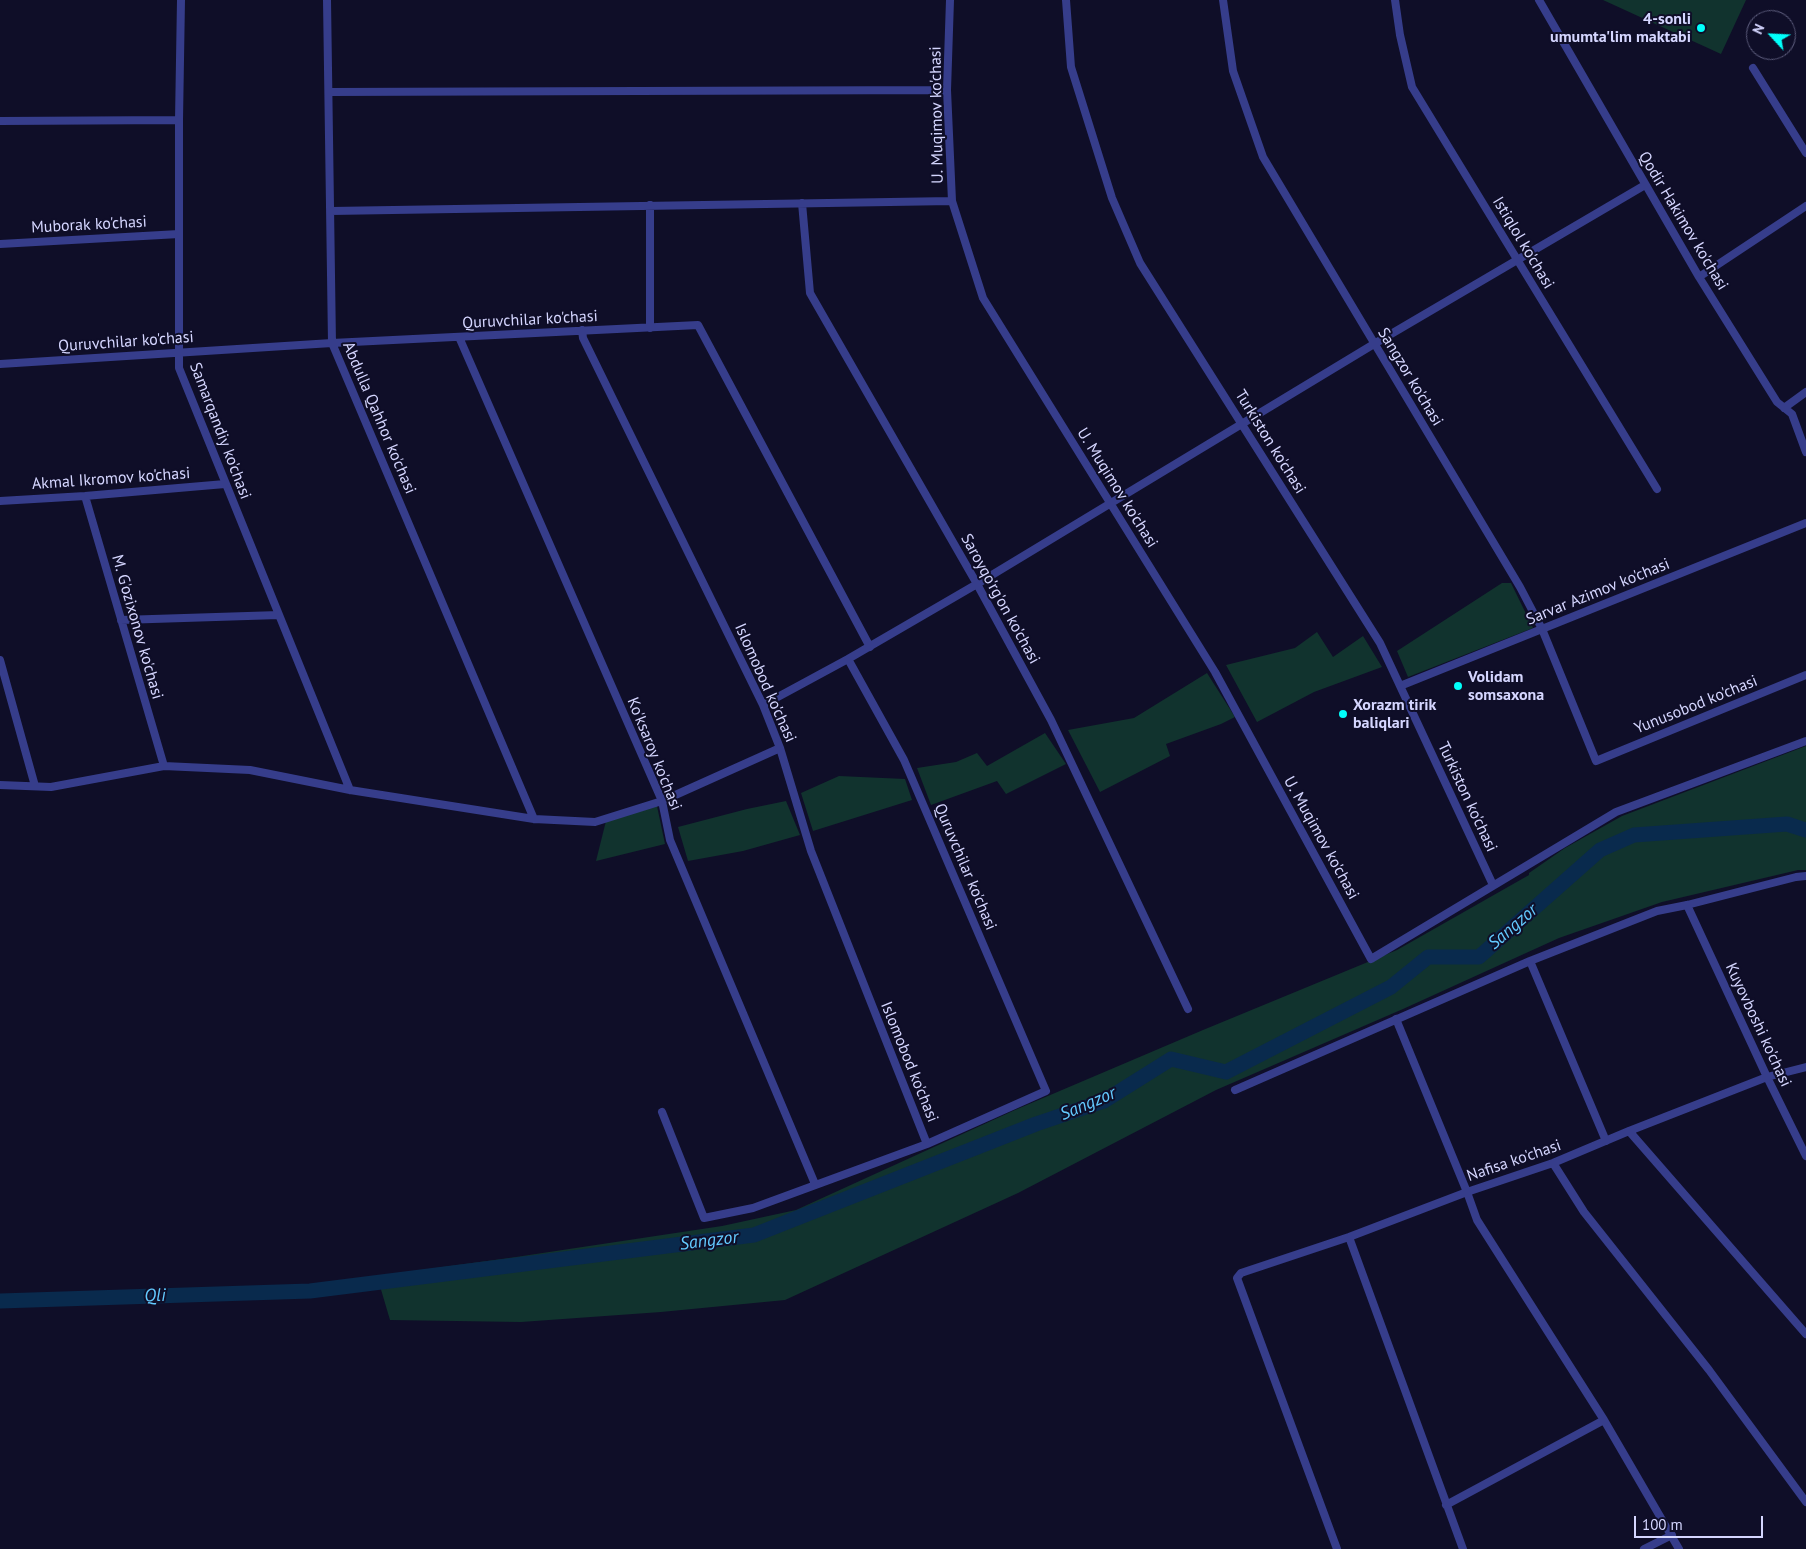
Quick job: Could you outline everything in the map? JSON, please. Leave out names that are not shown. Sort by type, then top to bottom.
[{"type":"street","name":"Samarqandiy ko'chasi","points":[[181,0],[179,368],[350,790]]},
{"type":"street","name":"Abdulla Qahhor ko'chasi","points":[[327,0],[332,343],[534,820]]},
{"type":"street","name":"U. Muqimov ko'chasi","points":[[950,0],[947,90],[952,201],[983,298],[1215,672],[1371,959],[1493,885]]},
{"type":"street","name":"Turkiston ko'chasi","points":[[1066,0],[1071,68],[1112,198],[1140,263],[1380,643],[1493,885]]},
{"type":"street","name":"Sangzor ko'chasi","points":[[1223,0],[1233,71],[1263,157],[1520,587],[1542,629],[1596,762]]},
{"type":"street","name":"Istiqlol ko'chasi","points":[[1395,0],[1400,35],[1412,88],[1657,490]]},
{"type":"street","name":"Qodir Hakimov ko'chasi","points":[[1539,0],[1700,277],[1777,402],[1792,414],[1806,452]]},
{"type":"street","points":[[1753,68],[1806,153]]},
{"type":"street","points":[[329,92],[947,90]]},
{"type":"street","points":[[0,121],[179,120]]},
{"type":"street","points":[[763,705],[848,659],[977,584],[1374,344],[1645,185]]},
{"type":"street","points":[[330,210],[952,201]]},
{"type":"street","name":"Saroyqo'rg'on ko'chasi","points":[[802,203],[810,293],[977,584],[1051,720],[1188,1009]]},
{"type":"street","points":[[650,205],[650,328]]},
{"type":"street","points":[[1700,277],[1806,206]]},
{"type":"street","name":"Muborak ko'chasi","points":[[0,244],[179,234]]},
{"type":"street","name":"Quruvchilar ko'chasi","points":[[0,364],[332,343],[698,325],[870,646]]},
{"type":"street","name":"Islomobod ko'chasi","points":[[582,330],[583,338],[763,705],[780,748],[811,851],[927,1144]]},
{"type":"street","name":"Ko'ksaroy ko'chasi","points":[[459,337],[662,801],[670,840],[816,1184]]},
{"type":"street","points":[[1784,408],[1806,392]]},
{"type":"street","name":"Akmal Ikromov ko'chasi","points":[[0,501],[225,484]]},
{"type":"street","name":"M. G'ozixonov ko'chasi","points":[[85,496],[164,766]]},
{"type":"street","name":"Sarvar Azimov ko'chasi","points":[[1400,686],[1806,523]]},
{"type":"street","points":[[121,620],[279,615]]},
{"type":"street","name":"Quruvchilar ko'chasi","points":[[848,659],[904,760],[1046,1090],[927,1144]]},
{"type":"street","points":[[0,660],[35,786]]},
{"type":"street","name":"Yunusobod ko'chasi","points":[[1596,762],[1806,675]]},
{"type":"street","points":[[1493,885],[1616,812],[1806,741]]},
{"type":"street","points":[[0,785],[51,787],[164,766],[250,770],[350,790],[534,820],[595,822],[662,801],[780,748]]},
{"type":"street","points":[[1235,1090],[1530,961],[1657,911],[1806,876]]},
{"type":"street","name":"Kuyovboshi ko'chasi","points":[[1687,905],[1806,1156]]},
{"type":"street","points":[[1530,961],[1606,1141]]},
{"type":"street","points":[[1396,1020],[1477,1220],[1604,1420],[1679,1549]]},
{"type":"street","name":"Nafisa ko'chasi","points":[[1337,1549],[1237,1278],[1241,1273],[1348,1237],[1467,1192],[1553,1163],[1767,1077],[1806,1067]]},
{"type":"street","points":[[662,1112],[704,1218],[753,1208],[927,1144]]},
{"type":"street","points":[[1629,1131],[1806,1334]]},
{"type":"street","points":[[1553,1163],[1584,1212],[1709,1370],[1806,1502]]},
{"type":"street","points":[[1348,1237],[1463,1549]]},
{"type":"street","points":[[1446,1505],[1604,1420]]},
{"type":"street","points":[[1644,1549],[1672,1535]]},
{"type":"green space","points":[[1603,0],[1746,0],[1721,54]]},
{"type":"green space","points":[[1502,583],[1511,583],[1533,628],[1408,677],[1397,651]]},
{"type":"green space","points":[[1317,632],[1333,657],[1363,636],[1382,667],[1314,692],[1257,722],[1226,665],[1295,648]]},
{"type":"green space","points":[[1207,673],[1235,717],[1166,744],[1170,756],[1100,792],[1068,730],[1134,718]]},
{"type":"green space","points":[[1045,733],[1066,764],[1006,794],[997,781],[931,805],[917,768],[956,762],[977,753],[987,766]]},
{"type":"green space","points":[[1806,746],[1806,870],[1798,870],[1662,902],[1559,938],[1403,1009],[1216,1090],[1018,1193],[785,1300],[661,1312],[521,1322],[390,1320],[377,1276],[722,1226],[796,1210],[1015,1110],[1397,950],[1529,875],[1529,873],[1565,848],[1622,816]]},
{"type":"green space","points":[[839,776],[905,779],[912,800],[813,831],[801,793]]},
{"type":"green space","points":[[786,801],[800,835],[743,851],[688,861],[678,827]]},
{"type":"green space","points":[[657,806],[665,844],[596,861],[606,821]]},
{"type":"waterway","name":"Sangzor","points":[[0,1301],[310,1291],[754,1235],[1036,1124],[1104,1101],[1171,1059],[1226,1072],[1391,987],[1428,957],[1479,957],[1600,850],[1634,835],[1787,824],[1806,830]]},
{"type":"place","name":"4-sonli umumta'lim maktabi","points":[[1701,28]]},
{"type":"place","name":"Volidam somsaxona","points":[[1458,686]]},
{"type":"place","name":"Xorazm tirik baliqlari","points":[[1343,714]]},
{"type":"water label","name":"Qli","points":[[155,1296]]}]
